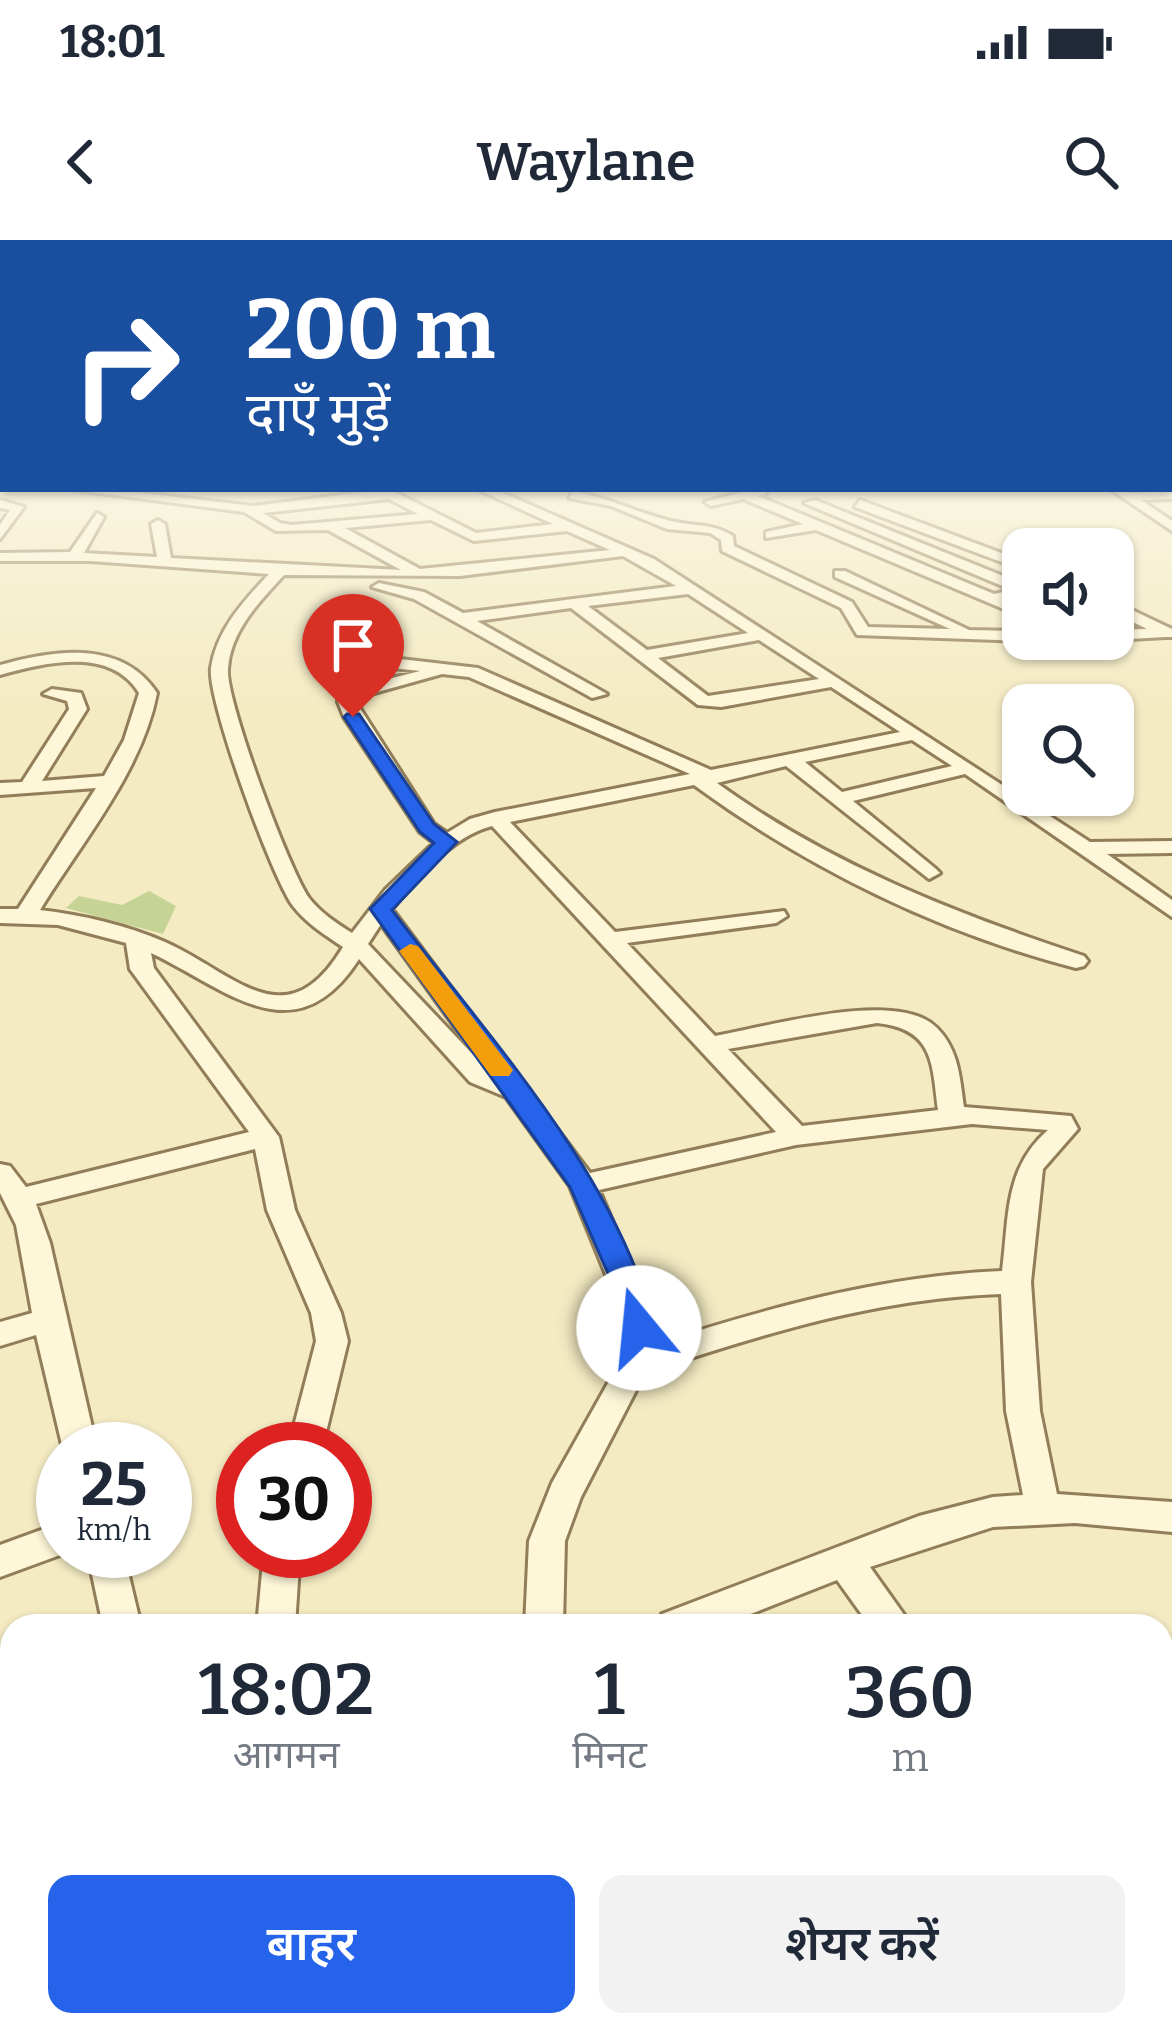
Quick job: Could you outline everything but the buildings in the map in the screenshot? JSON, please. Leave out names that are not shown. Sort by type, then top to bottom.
[{"type":"street","points":[[76,555],[84,543]]},
{"type":"street","points":[[160,543],[164,559]]},
{"type":"street","points":[[363,543],[420,574]]},
{"type":"street","points":[[608,543],[835,681],[1089,848],[1172,910]]},
{"type":"street","points":[[726,543],[740,556],[851,608],[863,632],[1002,635]]},
{"type":"street","points":[[856,543],[1002,603]]},
{"type":"street","points":[[910,543],[1021,587],[1020,592],[993,599]]},
{"type":"street","points":[[963,543],[1002,558]]},
{"type":"street","points":[[516,1092],[478,1076],[355,945],[321,922],[285,876],[220,682],[223,656],[237,618],[274,575],[420,574],[627,551]]},
{"type":"street","points":[[0,557],[164,559],[395,588],[419,595],[598,694]]},
{"type":"street","points":[[840,574],[973,633]]},
{"type":"street","points":[[461,618],[688,589]]},
{"type":"street","points":[[575,604],[699,698],[712,702],[835,681]]},
{"type":"street","points":[[1134,616],[1170,633]]},
{"type":"street","points":[[1134,634],[1170,633]]},
{"type":"street","points":[[644,656],[763,635]]},
{"type":"street","points":[[446,842],[427,828],[366,738],[347,695],[351,648],[472,672],[707,779],[777,835],[887,892],[965,925],[1076,961]]},
{"type":"street","points":[[0,670],[42,660],[95,657],[144,682],[147,711],[26,914]]},
{"type":"street","points":[[347,695],[451,668]]},
{"type":"street","points":[[28,788],[78,709],[75,697],[52,694]]},
{"type":"street","points":[[0,916],[26,914],[137,940],[167,951],[235,993],[276,1001],[306,999],[332,982],[381,909],[446,842],[477,823],[916,734]]},
{"type":"street","points":[[792,761],[929,873]]},
{"type":"street","points":[[838,799],[967,768]]},
{"type":"street","points":[[0,789],[106,782]]},
{"type":"street","points":[[495,818],[796,1136]]},
{"type":"street","points":[[1089,848],[1172,848]]},
{"type":"street","points":[[1136,883],[1172,887]]},
{"type":"street","points":[[381,909],[583,1184],[633,1299],[639,1328],[632,1365],[553,1520],[543,1561],[544,1614]]},
{"type":"street","points":[[610,939],[776,916]]},
{"type":"street","points":[[137,940],[142,969],[266,1137],[281,1210],[326,1313],[332,1341],[312,1422]]},
{"type":"street","points":[[712,1044],[877,1016],[899,1017],[928,1034],[944,1058],[952,1116]]},
{"type":"street","points":[[583,1184],[796,1136],[952,1116],[1047,1119],[1065,1125],[1029,1169],[1016,1282],[1024,1412],[1043,1509]]},
{"type":"street","points":[[22,1198],[266,1137]]},
{"type":"street","points":[[0,1173],[22,1198],[40,1259],[49,1321],[73,1422]]},
{"type":"street","points":[[632,1365],[891,1291],[962,1281],[1016,1282]]},
{"type":"street","points":[[0,1334],[49,1321]]},
{"type":"street","points":[[706,1614],[843,1560],[993,1512],[1043,1509],[1172,1517]]},
{"type":"street","points":[[0,1561],[36,1548]]},
{"type":"street","points":[[843,1560],[884,1614]]},
{"type":"street","points":[[111,1578],[119,1614]]},
{"type":"street","points":[[277,1614],[280,1578]]},
{"type":"green space","points":[[149,891],[176,906],[163,934],[66,908],[79,896],[122,905]]},
{"type":"slow traffic","points":[[410,951],[500,1070]]},
{"type":"route","points":[[353,717],[427,828],[446,842],[381,909],[583,1184],[629,1285],[639,1328]]}]
